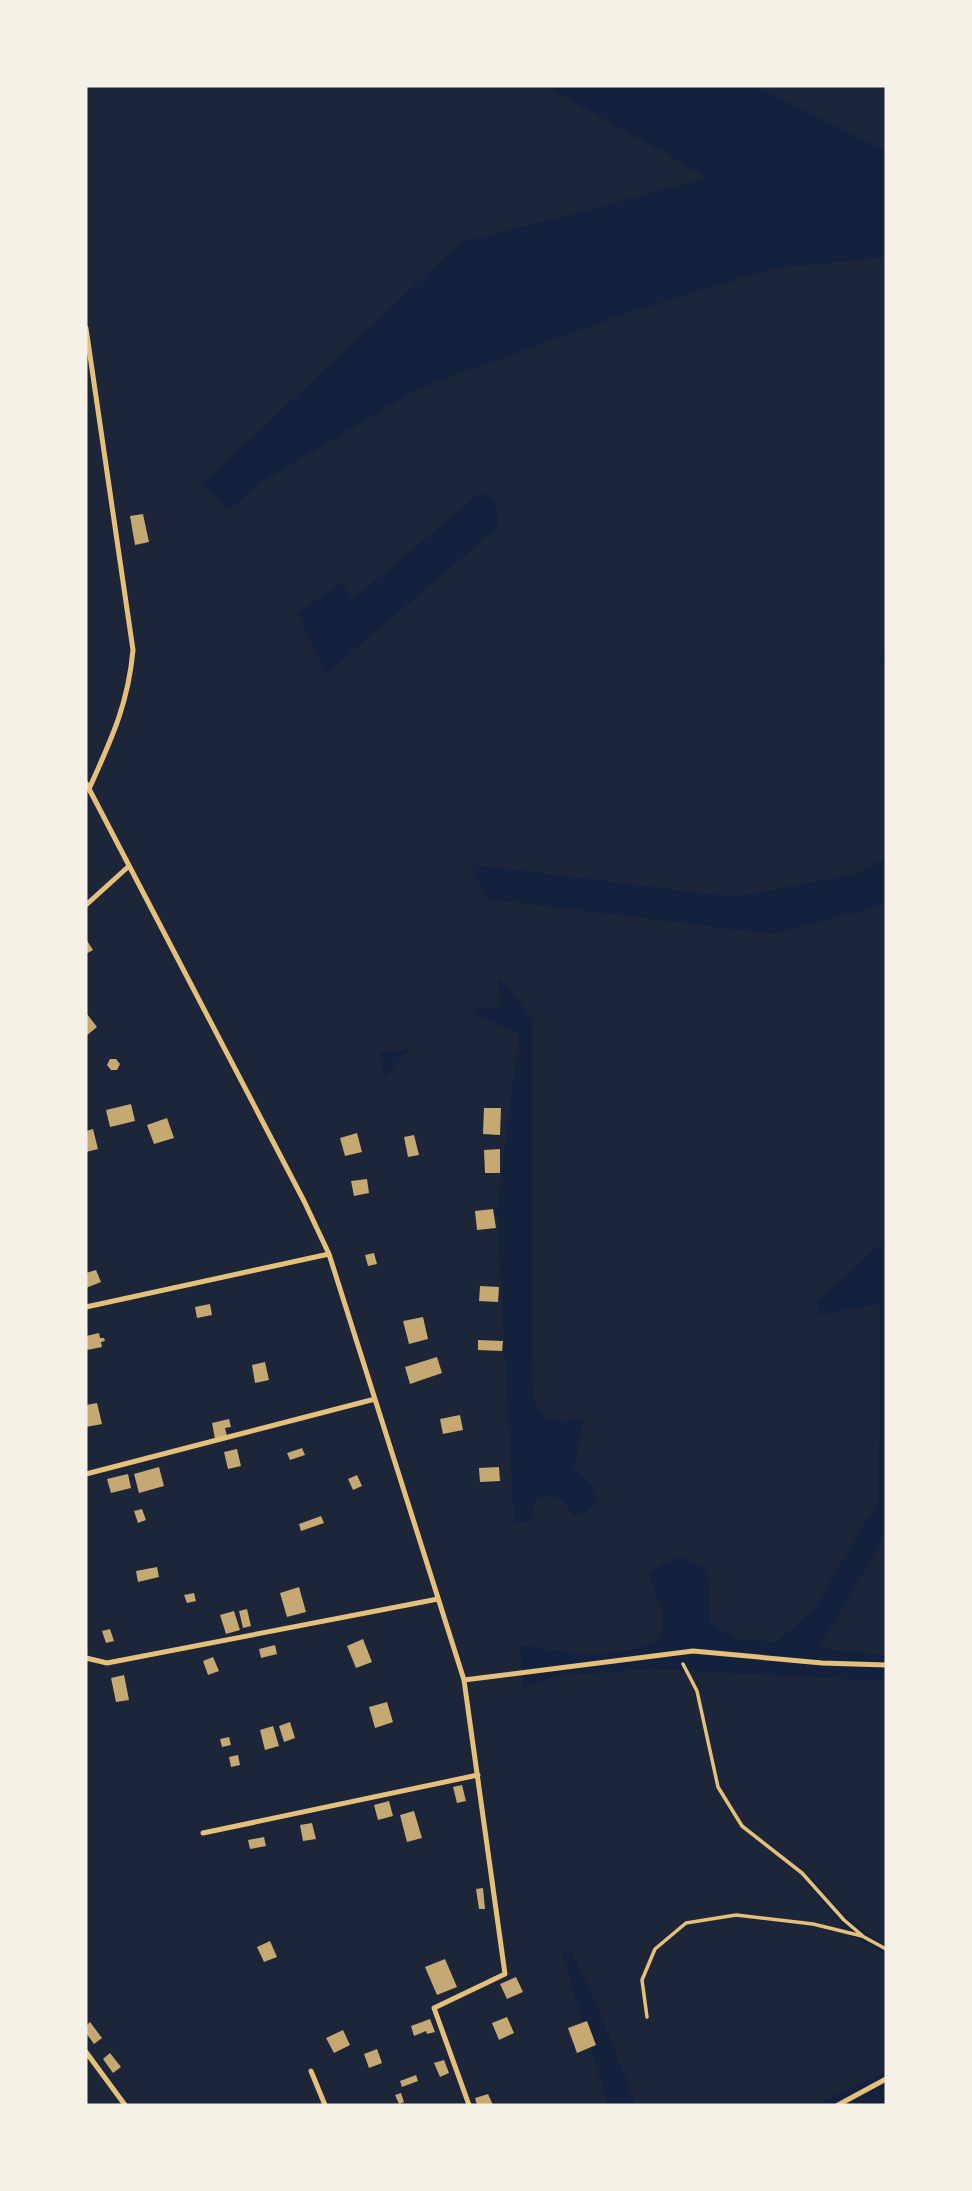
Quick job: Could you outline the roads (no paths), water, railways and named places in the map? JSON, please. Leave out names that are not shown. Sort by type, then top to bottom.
[{"type":"lane","points":[[86,328],[133,650],[131,676],[119,723],[88,786],[329,1254],[464,1680],[505,1973],[434,2008],[469,2105]]},
{"type":"lane","points":[[86,905],[129,866]]},
{"type":"lane","points":[[86,1307],[329,1254]]},
{"type":"lane","points":[[86,1474],[375,1399]]},
{"type":"lane","points":[[86,1658],[107,1663],[438,1599]]},
{"type":"lane","points":[[464,1680],[693,1651],[822,1663],[886,1665]]},
{"type":"lane","points":[[202,1833],[478,1775]]},
{"type":"lane","points":[[86,2052],[125,2105]]},
{"type":"lane","points":[[311,2071],[326,2105]]},
{"type":"lane","points":[[838,2105],[886,2079]]}]
